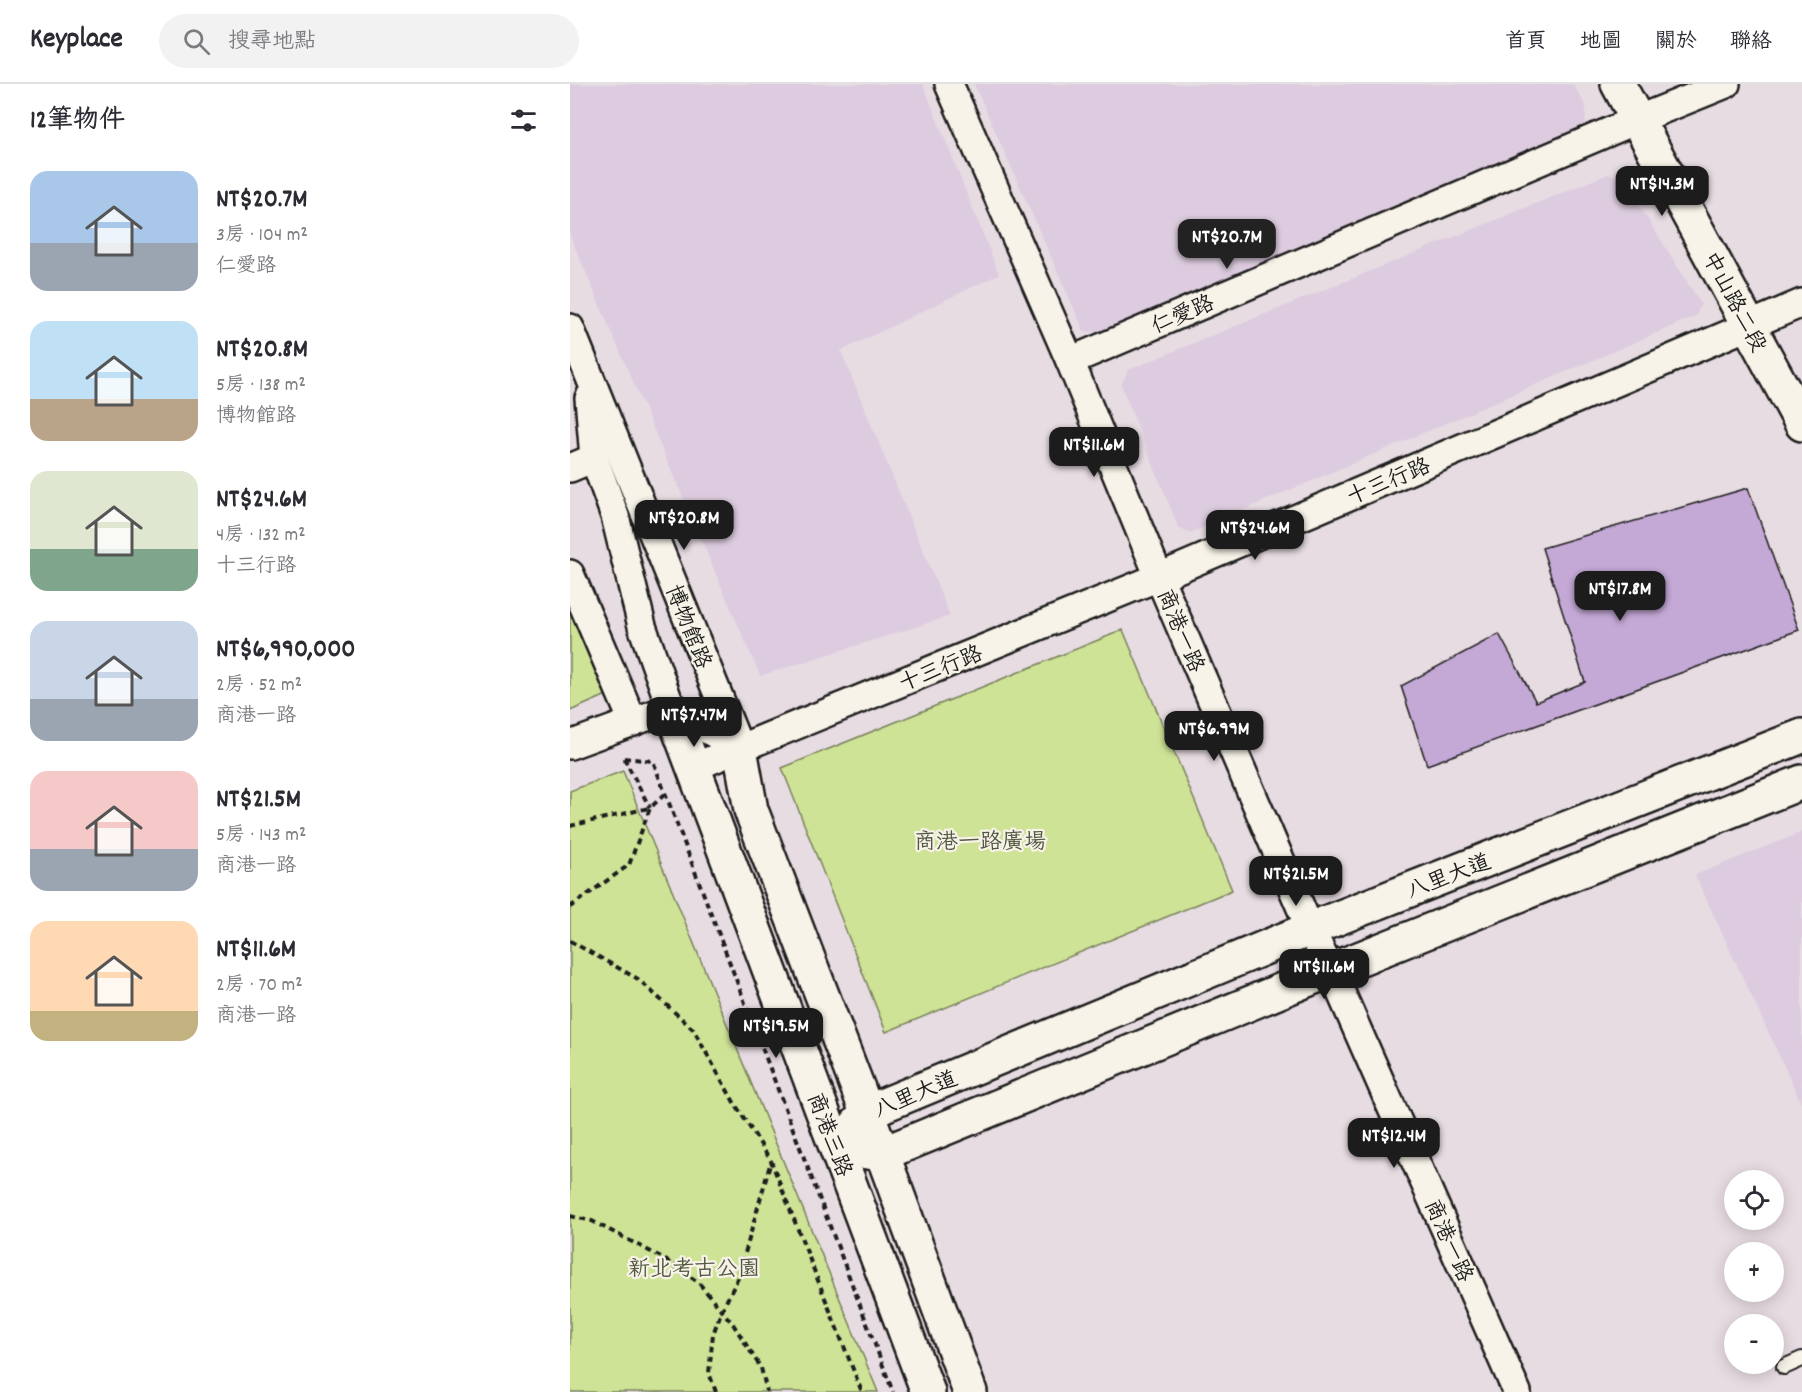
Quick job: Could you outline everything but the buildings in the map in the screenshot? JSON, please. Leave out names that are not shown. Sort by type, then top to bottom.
[{"type":"street","points":[[949,84],[1070,361]]},
{"type":"street","name":"中山路二段","points":[[1618,84],[1639,119],[1802,424]]},
{"type":"street","name":"仁愛路","points":[[1070,361],[1726,84]]},
{"type":"street","name":"十三行路","points":[[694,767],[1159,577],[1802,303]]},
{"type":"street","name":"博物館路","points":[[570,328],[740,749]]},
{"type":"street","name":"商港一路","points":[[1070,361],[1159,577],[1310,929],[1331,970],[1517,1392]]},
{"type":"street","name":"博物館路","points":[[586,370],[582,463],[615,516],[642,626],[671,708]]},
{"type":"street","points":[[570,574],[633,722]]},
{"type":"street","points":[[570,745],[671,708],[740,749]]},
{"type":"street","name":"商港三路","points":[[671,708],[928,1392]]},
{"type":"street","name":"八里大道","points":[[837,1148],[867,1112],[1310,929],[1802,736]]},
{"type":"street","name":"商港三路","points":[[740,749],[751,810],[867,1112],[970,1392]]},
{"type":"street","name":"八里大道","points":[[837,1148],[882,1154],[1331,970],[1802,782]]},
{"type":"lane","points":[[1784,1367],[1802,1359]]},
{"type":"path","points":[[570,907],[629,865],[650,808],[624,758],[653,761],[893,1392]]},
{"type":"path","points":[[570,826],[650,808]]},
{"type":"path","points":[[570,941],[638,979],[693,1029],[735,1104],[771,1161],[862,1392]]},
{"type":"path","points":[[716,1392],[709,1373],[713,1334],[738,1278],[771,1161]]},
{"type":"path","points":[[570,1216],[592,1221],[661,1257],[698,1282],[734,1324],[760,1368],[767,1392]]},
{"type":"shaded area","points":[[570,84],[923,84],[999,274],[841,351],[950,616],[760,676],[570,236]]},
{"type":"shaded area","points":[[974,84],[1573,84],[1586,106],[1585,131],[1104,333],[1084,331]]},
{"type":"shaded area","points":[[1608,174],[1622,178],[1701,304],[1696,316],[1190,533],[1178,527],[1121,385],[1128,370]]},
{"type":"shaded area","points":[[1802,832],[1802,1105],[1695,875]]},
{"type":"green space","points":[[570,596],[609,694],[570,711]]},
{"type":"green space","name":"商港一路廣場","points":[[1123,630],[1232,890],[886,1032],[782,768]]},
{"type":"green space","name":"新北考古公園","points":[[623,771],[878,1392],[570,1392],[570,791]]}]
